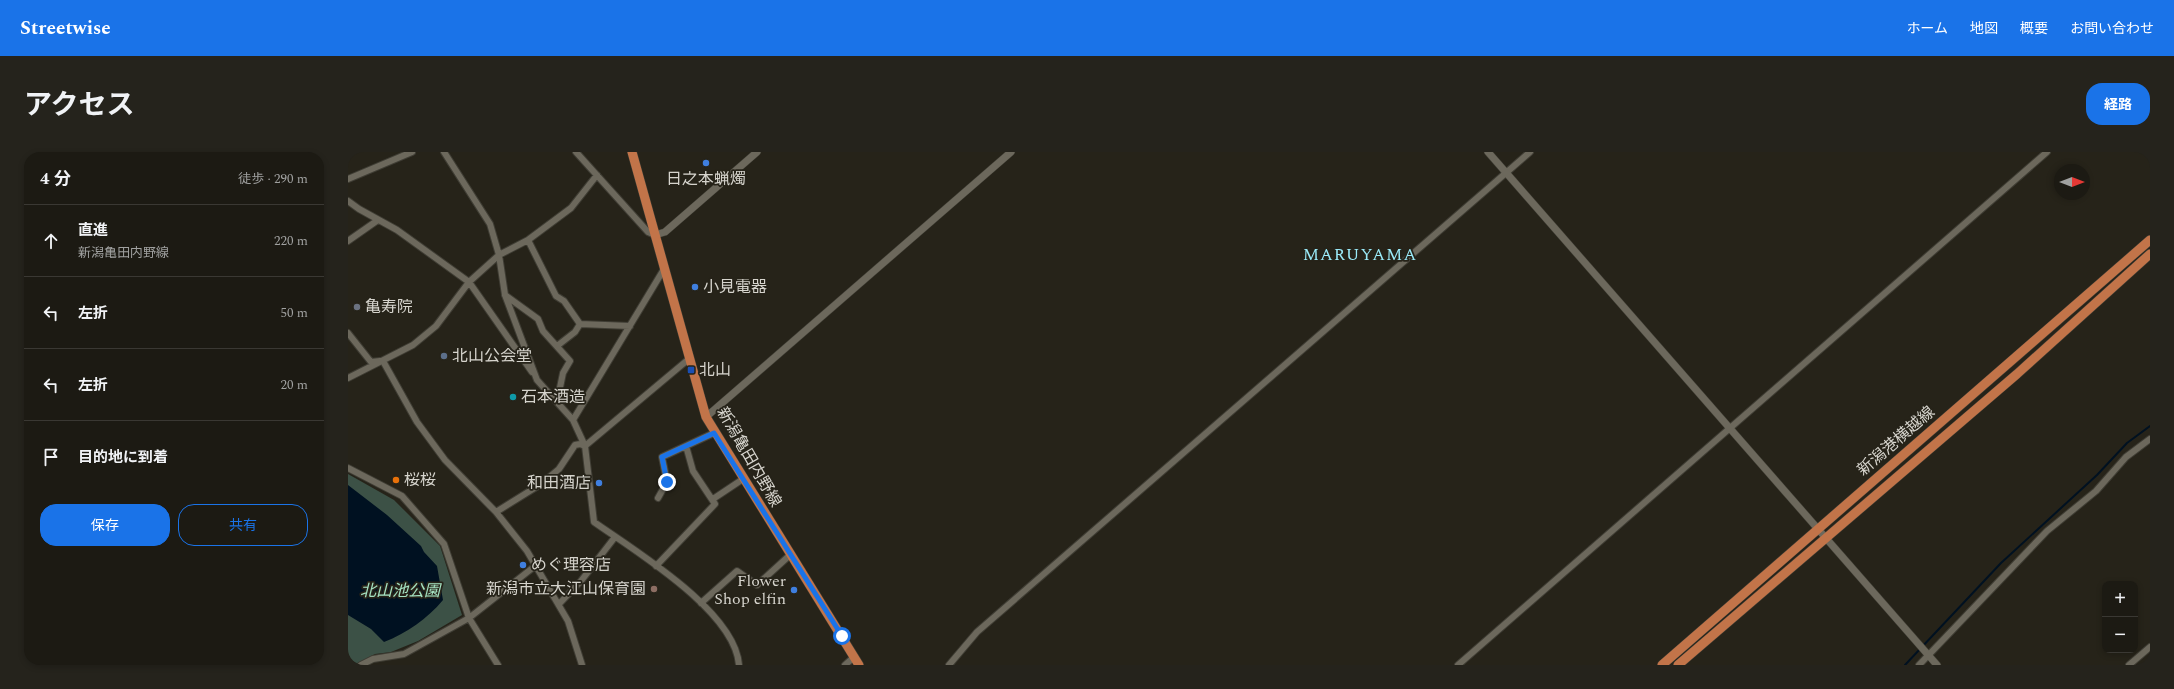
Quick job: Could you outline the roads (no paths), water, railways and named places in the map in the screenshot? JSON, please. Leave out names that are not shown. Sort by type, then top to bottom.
[{"type":"main road","name":"新潟亀田内野線","points":[[632,152],[706,417],[714,433],[856,661]]},
{"type":"main road","name":"新潟港横越線","points":[[1662,665],[2150,240]]},
{"type":"main road","name":"新潟港横越線","points":[[1678,665],[1824,538],[2017,374],[2150,254]]},
{"type":"street","points":[[348,179],[412,152]]},
{"type":"street","points":[[444,152],[490,224],[499,255],[505,295],[537,380]]},
{"type":"street","points":[[576,152],[648,232],[655,235],[665,232],[757,152]]},
{"type":"street","points":[[706,417],[1011,152]]},
{"type":"street","points":[[1488,152],[1824,538],[1937,665]]},
{"type":"street","points":[[949,665],[976,632],[1530,152]]},
{"type":"street","points":[[1458,665],[2047,152]]},
{"type":"street","points":[[348,378],[413,345],[436,326],[469,282],[499,255],[528,240],[571,208],[597,175]]},
{"type":"street","points":[[348,201],[397,230],[469,282],[537,380],[573,420],[585,446],[594,522],[687,588],[728,633],[739,657],[739,665]]},
{"type":"street","points":[[348,241],[378,220]]},
{"type":"street","points":[[528,240],[556,296],[564,301],[580,324]]},
{"type":"street","points":[[573,420],[664,269]]},
{"type":"street","points":[[505,295],[538,319],[543,332],[570,361],[564,373],[557,402]]},
{"type":"street","points":[[580,324],[630,326]]},
{"type":"street","points":[[557,346],[575,332],[580,324]]},
{"type":"street","points":[[348,333],[371,362],[384,361]]},
{"type":"street","points":[[585,446],[690,358]]},
{"type":"street","points":[[384,361],[417,422],[445,460],[513,531],[568,621],[582,665]]},
{"type":"street","points":[[658,498],[667,482],[662,457],[714,433]]},
{"type":"street","points":[[1919,665],[2047,531],[2096,491],[2126,457],[2150,439]]},
{"type":"street","points":[[496,512],[541,484],[560,469],[575,445],[580,444],[585,446]]},
{"type":"street","points":[[656,566],[715,504],[693,471],[686,446]]},
{"type":"street","points":[[348,468],[402,496],[444,544],[469,618],[498,665]]},
{"type":"street","points":[[713,499],[743,479]]},
{"type":"street","points":[[559,604],[581,581],[615,537]]},
{"type":"street","points":[[700,603],[736,572],[758,585],[790,555]]},
{"type":"street","points":[[361,665],[373,659],[388,658],[404,654],[469,618],[535,566]]},
{"type":"street","points":[[2129,665],[2150,647]]},
{"type":"street","points":[[845,665],[856,661]]},
{"type":"water","name":"北山池公園","points":[[348,485],[387,515],[421,546],[424,552],[437,566],[443,600],[416,625],[384,642],[371,629],[348,615]]},
{"type":"waterway","points":[[1905,665],[2001,563],[2097,475],[2127,443],[2150,426]]},
{"type":"place","name":"日之本蝋燭","points":[[706,163]]},
{"type":"place","name":"小見電器","points":[[695,287]]},
{"type":"place","name":"亀寿院","points":[[357,307]]},
{"type":"place","name":"北山公会堂","points":[[444,356]]},
{"type":"place","name":"北山","points":[[691,370]]},
{"type":"place","name":"石本酒造","points":[[513,397]]},
{"type":"place","name":"桜桜","points":[[396,480]]},
{"type":"place","name":"和田酒店","points":[[599,483]]},
{"type":"place","name":"めぐ理容店","points":[[523,565]]},
{"type":"place","name":"新潟市立大江山保育園","points":[[654,589]]},
{"type":"place","name":"Flower Shop elfin","points":[[794,590]]},
{"type":"district","name":"MARUYAMA","points":[[1360,255]]}]
